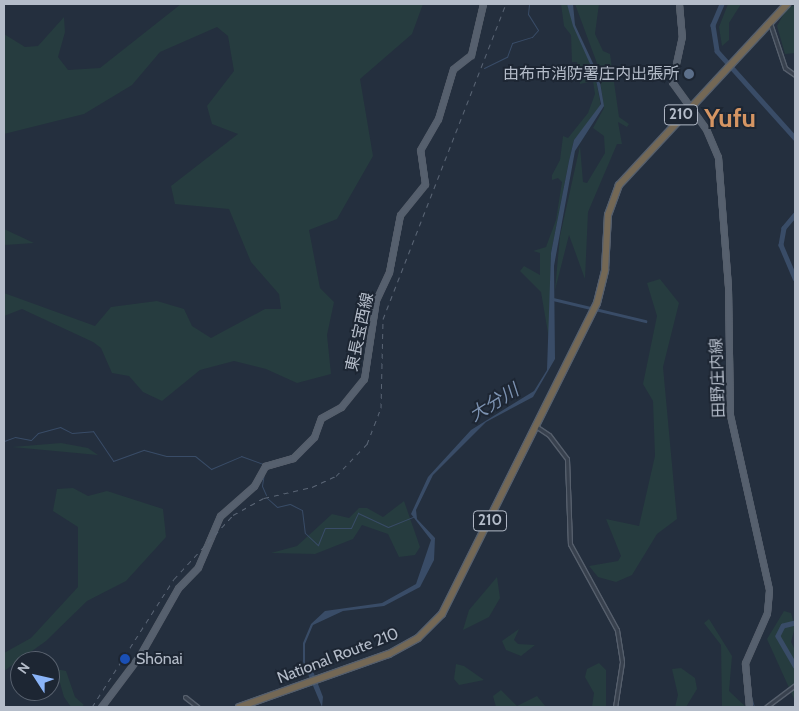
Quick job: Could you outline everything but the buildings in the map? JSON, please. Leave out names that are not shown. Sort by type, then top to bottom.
[{"type":"highway","name":"National Route 210","points":[[238,707],[330,676],[400,649],[440,616],[537,427],[595,307],[605,270],[611,204],[622,178],[787,4]]},
{"type":"main road","name":"東長宝西線","points":[[101,707],[140,655],[178,588],[198,567],[220,516],[254,486],[265,466],[293,458],[314,438],[321,418],[340,407],[364,379],[376,300],[389,272],[400,215],[425,184],[420,150],[438,119],[453,69],[471,55],[483,4]]},
{"type":"main road","name":"田野庄内線","points":[[679,4],[682,36],[672,82],[688,108],[706,129],[718,157],[728,276],[730,414],[769,590],[767,613],[745,663],[749,707]]},
{"type":"street","points":[[769,22],[784,67],[795,75]]},
{"type":"street","points":[[537,427],[549,435],[566,457],[570,544],[619,635],[622,662],[615,707]]},
{"type":"street","points":[[766,707],[795,685]]},
{"type":"street","points":[[185,696],[198,707]]},
{"type":"green space","points":[[181,4],[423,4],[412,34],[360,79],[373,156],[337,219],[309,230],[320,288],[334,302],[327,335],[331,374],[297,383],[266,369],[234,361],[200,370],[162,401],[143,392],[129,376],[112,373],[101,348],[93,342],[22,309],[4,316],[4,293],[95,326],[111,307],[157,301],[184,309],[192,326],[211,338],[265,309],[281,309],[279,294],[251,262],[229,209],[175,204],[171,186],[238,134],[212,124],[207,106],[234,71],[228,36],[217,27],[160,52],[132,85],[84,114],[4,134],[4,34],[25,47],[38,46],[64,17],[65,32],[58,57],[68,70],[100,68]]},
{"type":"green space","points":[[561,4],[567,4],[595,75],[600,109],[574,140],[569,161],[551,253],[549,339],[541,292],[520,271],[524,266],[540,275],[540,253],[533,251],[546,247],[556,220],[562,182],[558,178],[552,180],[552,175],[560,160],[563,136],[568,138],[588,113],[595,94],[593,81],[580,84],[577,62],[572,62],[571,35],[564,26]]},
{"type":"green space","points":[[575,4],[599,4],[595,34],[603,51],[610,54],[619,117],[629,124],[627,127],[618,122],[622,144],[617,144],[588,212],[585,279],[569,235],[555,290],[560,236],[580,146],[583,182],[587,183],[605,153],[604,136],[593,128],[604,108],[598,66]]},
{"type":"green space","points":[[728,4],[741,4],[729,23],[729,40],[722,46],[719,27]]},
{"type":"green space","points":[[795,5],[795,53],[785,54],[777,26],[787,8]]},
{"type":"green space","points":[[4,229],[34,243],[4,245]]},
{"type":"green space","points":[[660,279],[679,303],[663,367],[677,519],[657,534],[632,575],[616,582],[598,577],[589,566],[618,561],[621,556],[606,519],[639,526],[655,456],[653,401],[643,384],[657,316],[647,283]]},
{"type":"green space","points":[[61,443],[88,448],[98,455],[12,447]]},
{"type":"green space","points":[[73,488],[88,496],[107,491],[163,509],[166,537],[126,581],[87,601],[46,641],[32,651],[10,651],[10,667],[4,671],[4,653],[31,638],[78,587],[78,527],[53,511],[57,489]]},
{"type":"green space","points":[[404,501],[420,547],[415,555],[399,557],[388,534],[362,525],[353,539],[315,554],[271,553],[297,546],[332,514],[349,518],[359,508],[367,508],[383,517]]},
{"type":"green space","points":[[497,577],[500,598],[489,617],[463,630],[469,610]]},
{"type":"green space","points":[[784,611],[791,613],[795,627],[791,642],[795,650],[795,701],[767,639]]},
{"type":"green space","points":[[709,619],[732,656],[729,691],[746,707],[722,707],[721,645],[704,623]]},
{"type":"green space","points":[[519,629],[514,640],[518,644],[535,645],[521,656],[506,650],[502,641]]},
{"type":"green space","points":[[599,663],[606,670],[606,707],[592,707],[594,693],[585,677],[587,669]]},
{"type":"green space","points":[[456,664],[464,666],[484,680],[459,685],[454,679]]},
{"type":"green space","points":[[681,668],[695,678],[697,689],[686,707],[675,707],[678,695],[672,669]]},
{"type":"green space","points":[[60,670],[66,671],[75,697],[84,705],[81,707],[71,707],[64,697],[60,683]]},
{"type":"green space","points":[[501,690],[517,706],[537,696],[546,707],[496,707],[493,696]]},
{"type":"water","points":[[567,4],[573,4],[575,25],[599,76],[604,106],[575,151],[554,266],[555,359],[533,397],[486,422],[433,475],[416,510],[417,519],[435,538],[434,560],[420,587],[384,606],[343,611],[313,625],[305,644],[305,663],[311,666],[323,697],[322,707],[303,662],[303,643],[311,624],[325,611],[382,603],[416,584],[431,540],[411,514],[428,477],[471,430],[534,391],[547,370],[551,253],[569,161],[574,140],[601,104],[595,75],[573,26]]},
{"type":"waterway","points":[[484,68],[507,57],[512,43],[532,37],[538,30],[528,14],[529,4]]},
{"type":"waterway","points":[[722,4],[713,25],[717,51],[795,138]]},
{"type":"waterway","points":[[795,215],[784,228],[781,245],[795,278]]},
{"type":"waterway","points":[[553,299],[645,321]]},
{"type":"waterway","points":[[4,441],[15,437],[31,440],[38,433],[60,427],[72,433],[93,431],[113,461],[144,450],[166,456],[195,456],[211,469],[241,456],[263,464]]},
{"type":"waterway","points":[[264,473],[262,486],[266,495]]},
{"type":"waterway","points":[[267,498],[277,507],[290,504],[302,510],[305,533],[318,545],[325,528],[351,528],[358,513],[388,527],[413,517]]},
{"type":"waterway","points":[[795,623],[783,626],[778,636],[795,666]]},
{"type":"waterway","points":[[751,696],[754,707]]},
{"type":"railway","points":[[92,707],[174,579],[233,515],[264,498],[312,487],[336,476],[367,444],[381,408],[383,319],[506,4]]},
{"type":"place","name":"由布市消防署庄内出張所","points":[[689,74]]},
{"type":"place","name":"Shōnai","points":[[125,659]]},
{"type":"district","name":"Yufu","points":[[730,119]]},
{"type":"water label","name":"大分川","points":[[494,403]]}]
